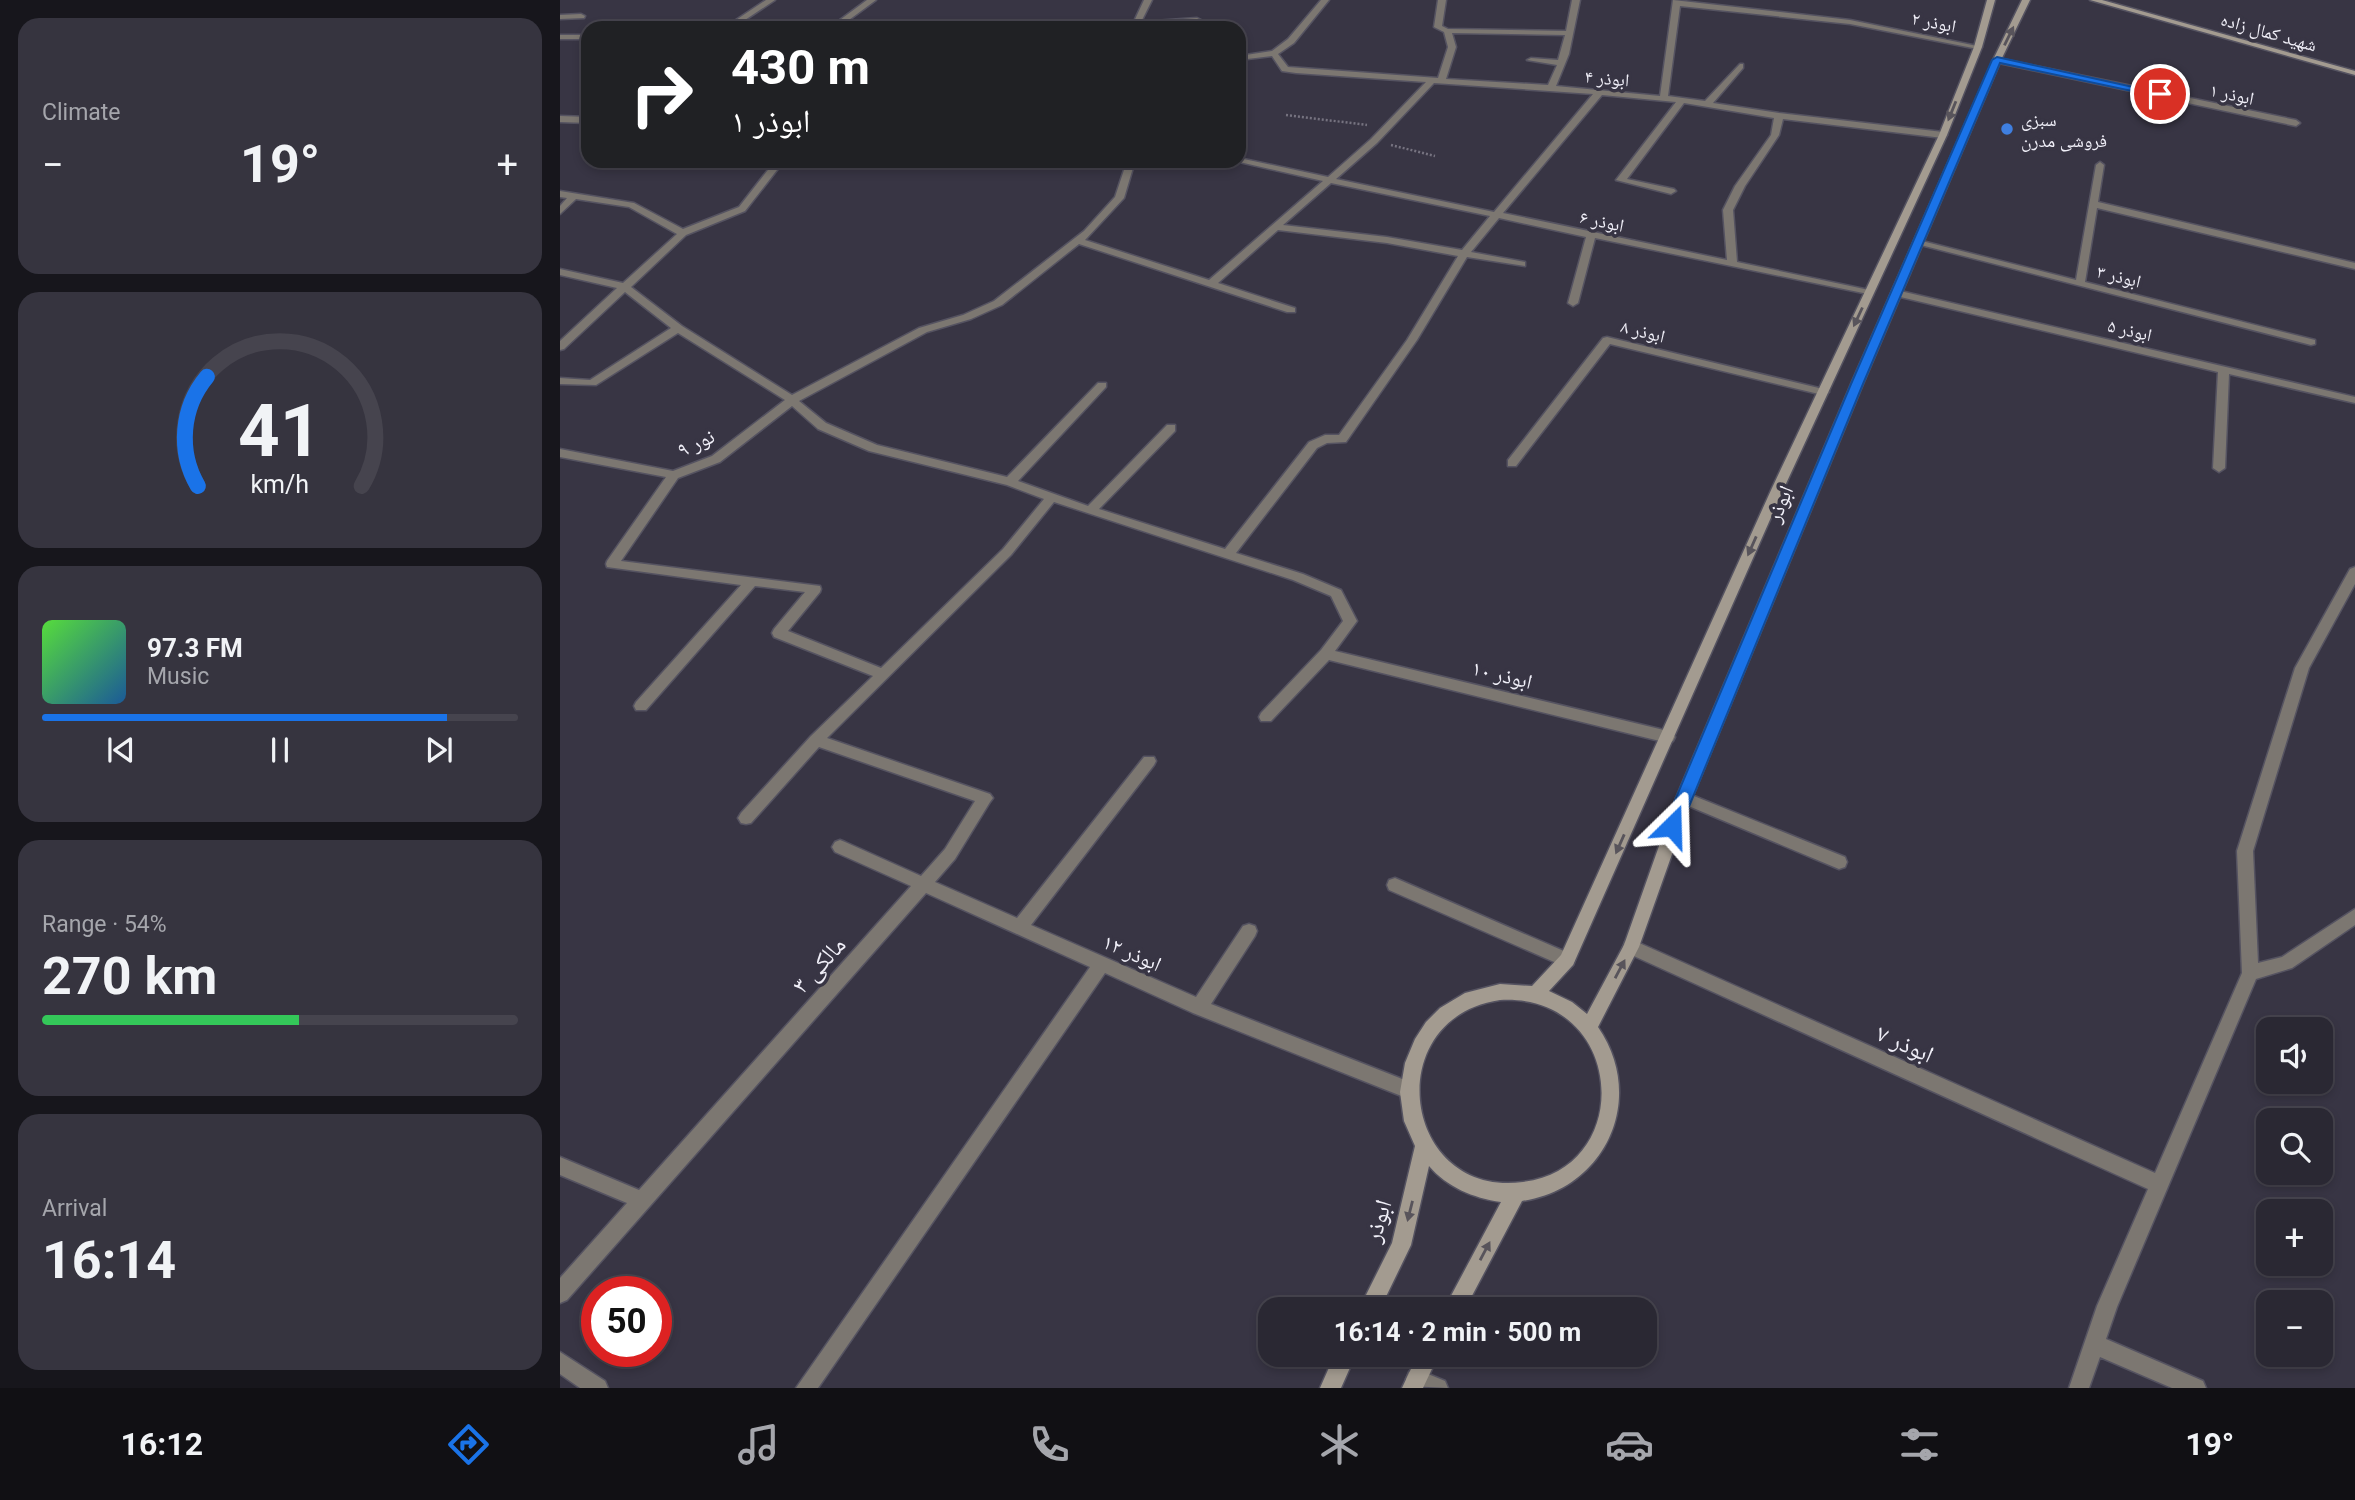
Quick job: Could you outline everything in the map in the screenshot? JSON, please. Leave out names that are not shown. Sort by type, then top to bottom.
[{"type":"main road","name":"ابوذر","points":[[1534,995],[1567,960],[1822,393],[1943,135],[1978,47],[1990,0]]},
{"type":"main road","name":"ابوذر","points":[[1588,1029],[1631,947],[1684,798],[1896,293],[1985,87],[2026,0]]},
{"type":"main road","name":"شهید کمال زاده","points":[[2094,0],[2355,72]]},
{"type":"main road","points":[[1964,83],[1985,87]]},
{"type":"main road","points":[[1500,992],[1534,995],[1565,1009],[1588,1029],[1604,1055],[1612,1086],[1610,1117],[1598,1146],[1577,1171],[1549,1187],[1516,1194],[1482,1189],[1449,1172],[1424,1144],[1409,1112],[1408,1076],[1418,1044],[1439,1017],[1467,999],[1500,992]]},
{"type":"main road","name":"ابوذر","points":[[1375,1297],[1401,1245],[1424,1144]]},
{"type":"main road","points":[[1460,1297],[1516,1194]]},
{"type":"main road","points":[[1330,1388],[1340,1367]]},
{"type":"main road","points":[[1414,1383],[1422,1367]]},
{"type":"street","points":[[739,21],[771,0]]},
{"type":"street","points":[[843,21],[872,0]]},
{"type":"street","points":[[1138,21],[1148,0]]},
{"type":"street","points":[[1246,57],[1274,53],[1291,41],[1325,0]]},
{"type":"street","points":[[1442,0],[1438,27],[1447,31],[1570,33]]},
{"type":"street","points":[[1551,88],[1570,33],[1576,0]]},
{"type":"street","points":[[1664,99],[1677,1]]},
{"type":"street","name":"ابوذر ۲","points":[[1677,1],[1850,22],[1978,47]]},
{"type":"street","points":[[560,17],[581,16]]},
{"type":"street","points":[[1187,21],[1197,20]]},
{"type":"street","points":[[1209,285],[1374,141],[1437,80],[1452,47],[1447,31]]},
{"type":"street","points":[[560,37],[581,37]]},
{"type":"street","name":"ابوذر ۴","points":[[1274,53],[1285,69],[1296,71],[1551,88],[1682,100],[1779,116],[1943,135]]},
{"type":"street","points":[[1531,60],[1561,63]]},
{"type":"street","name":"ابوذر ۱","points":[[1997,60],[2296,123]]},
{"type":"street","points":[[1707,104],[1740,66]]},
{"type":"street","points":[[1228,555],[1313,445],[1325,439],[1342,439],[1412,340],[1464,254],[1599,93]]},
{"type":"street","points":[[1671,191],[1620,180],[1682,100]]},
{"type":"street","points":[[1732,264],[1728,210],[1740,186],[1775,135],[1779,116]]},
{"type":"street","points":[[560,119],[581,120]]},
{"type":"street","name":"ابوذر ۶","points":[[1246,162],[1869,293]]},
{"type":"street","points":[[2080,284],[2100,165]]},
{"type":"street","points":[[560,347],[683,233],[742,209],[774,168]]},
{"type":"street","name":"نور ۹","points":[[560,453],[674,475],[716,459],[792,400],[911,335],[967,317],[998,303],[1079,241],[1119,198],[1128,168]]},
{"type":"street","points":[[560,194],[631,205],[683,233]]},
{"type":"street","points":[[560,211],[575,195]]},
{"type":"street","points":[[2093,204],[2355,266]]},
{"type":"street","points":[[1275,227],[1387,240],[1522,264]]},
{"type":"street","points":[[1573,303],[1591,235]]},
{"type":"street","points":[[1079,241],[1291,310]]},
{"type":"street","name":"ابوذر ۳","points":[[1918,243],[2311,342]]},
{"type":"street","points":[[560,272],[625,287],[678,328],[792,400],[822,426],[873,448],[1010,482],[1090,512],[1298,577],[1336,593],[1350,621],[1326,654],[1266,717]]},
{"type":"street","name":"ابوذر ۵","points":[[1896,293],[2355,400]]},
{"type":"street","points":[[560,381],[592,383],[678,328]]},
{"type":"street","name":"ابوذر ۸","points":[[1512,463],[1607,340],[1822,393]]},
{"type":"street","points":[[2218,468],[2224,370]]},
{"type":"street","points":[[1010,482],[1102,385]]},
{"type":"street","points":[[1090,512],[1171,428]]},
{"type":"street","points":[[674,475],[612,564],[815,589],[779,633],[883,674]]},
{"type":"street","points":[[746,818],[816,740],[1007,552],[1052,497]]},
{"type":"street","points":[[2079,1388],[2106,1306],[2250,973],[2245,851],[2302,668],[2355,572]]},
{"type":"street","points":[[642,706],[752,581]]},
{"type":"street","name":"ابوذر ۱۰","points":[[1326,654],[1668,737]]},
{"type":"street","name":"مالکی ۳","points":[[560,1293],[950,854],[985,798],[816,740]]},
{"type":"street","points":[[1019,928],[1149,761]]},
{"type":"street","points":[[1684,798],[1839,862]]},
{"type":"street","name":"ابوذر ۱۲","points":[[841,847],[922,886],[1199,1007],[1409,1090]]},
{"type":"street","points":[[1395,885],[1567,960]]},
{"type":"street","points":[[2250,973],[2286,963],[2355,916]]},
{"type":"street","points":[[1199,1007],[1249,931]]},
{"type":"street","name":"ابوذر ۷","points":[[1631,947],[2159,1185]]},
{"type":"street","points":[[806,1388],[1102,964]]},
{"type":"street","points":[[560,1166],[642,1200]]},
{"type":"street","points":[[2094,1344],[2196,1388]]},
{"type":"street","points":[[560,1362],[598,1388]]},
{"type":"street","points":[[1414,1383],[1438,1388]]},
{"type":"path","points":[[1286,116],[1385,128]]},
{"type":"path","points":[[1374,141],[1435,156]]},
{"type":"place","name":"سبزی فروشی مدرن","points":[[2007,129]]},
{"type":"route","points":[[1672,826],[1857,384],[1997,60],[2160,94]]}]
